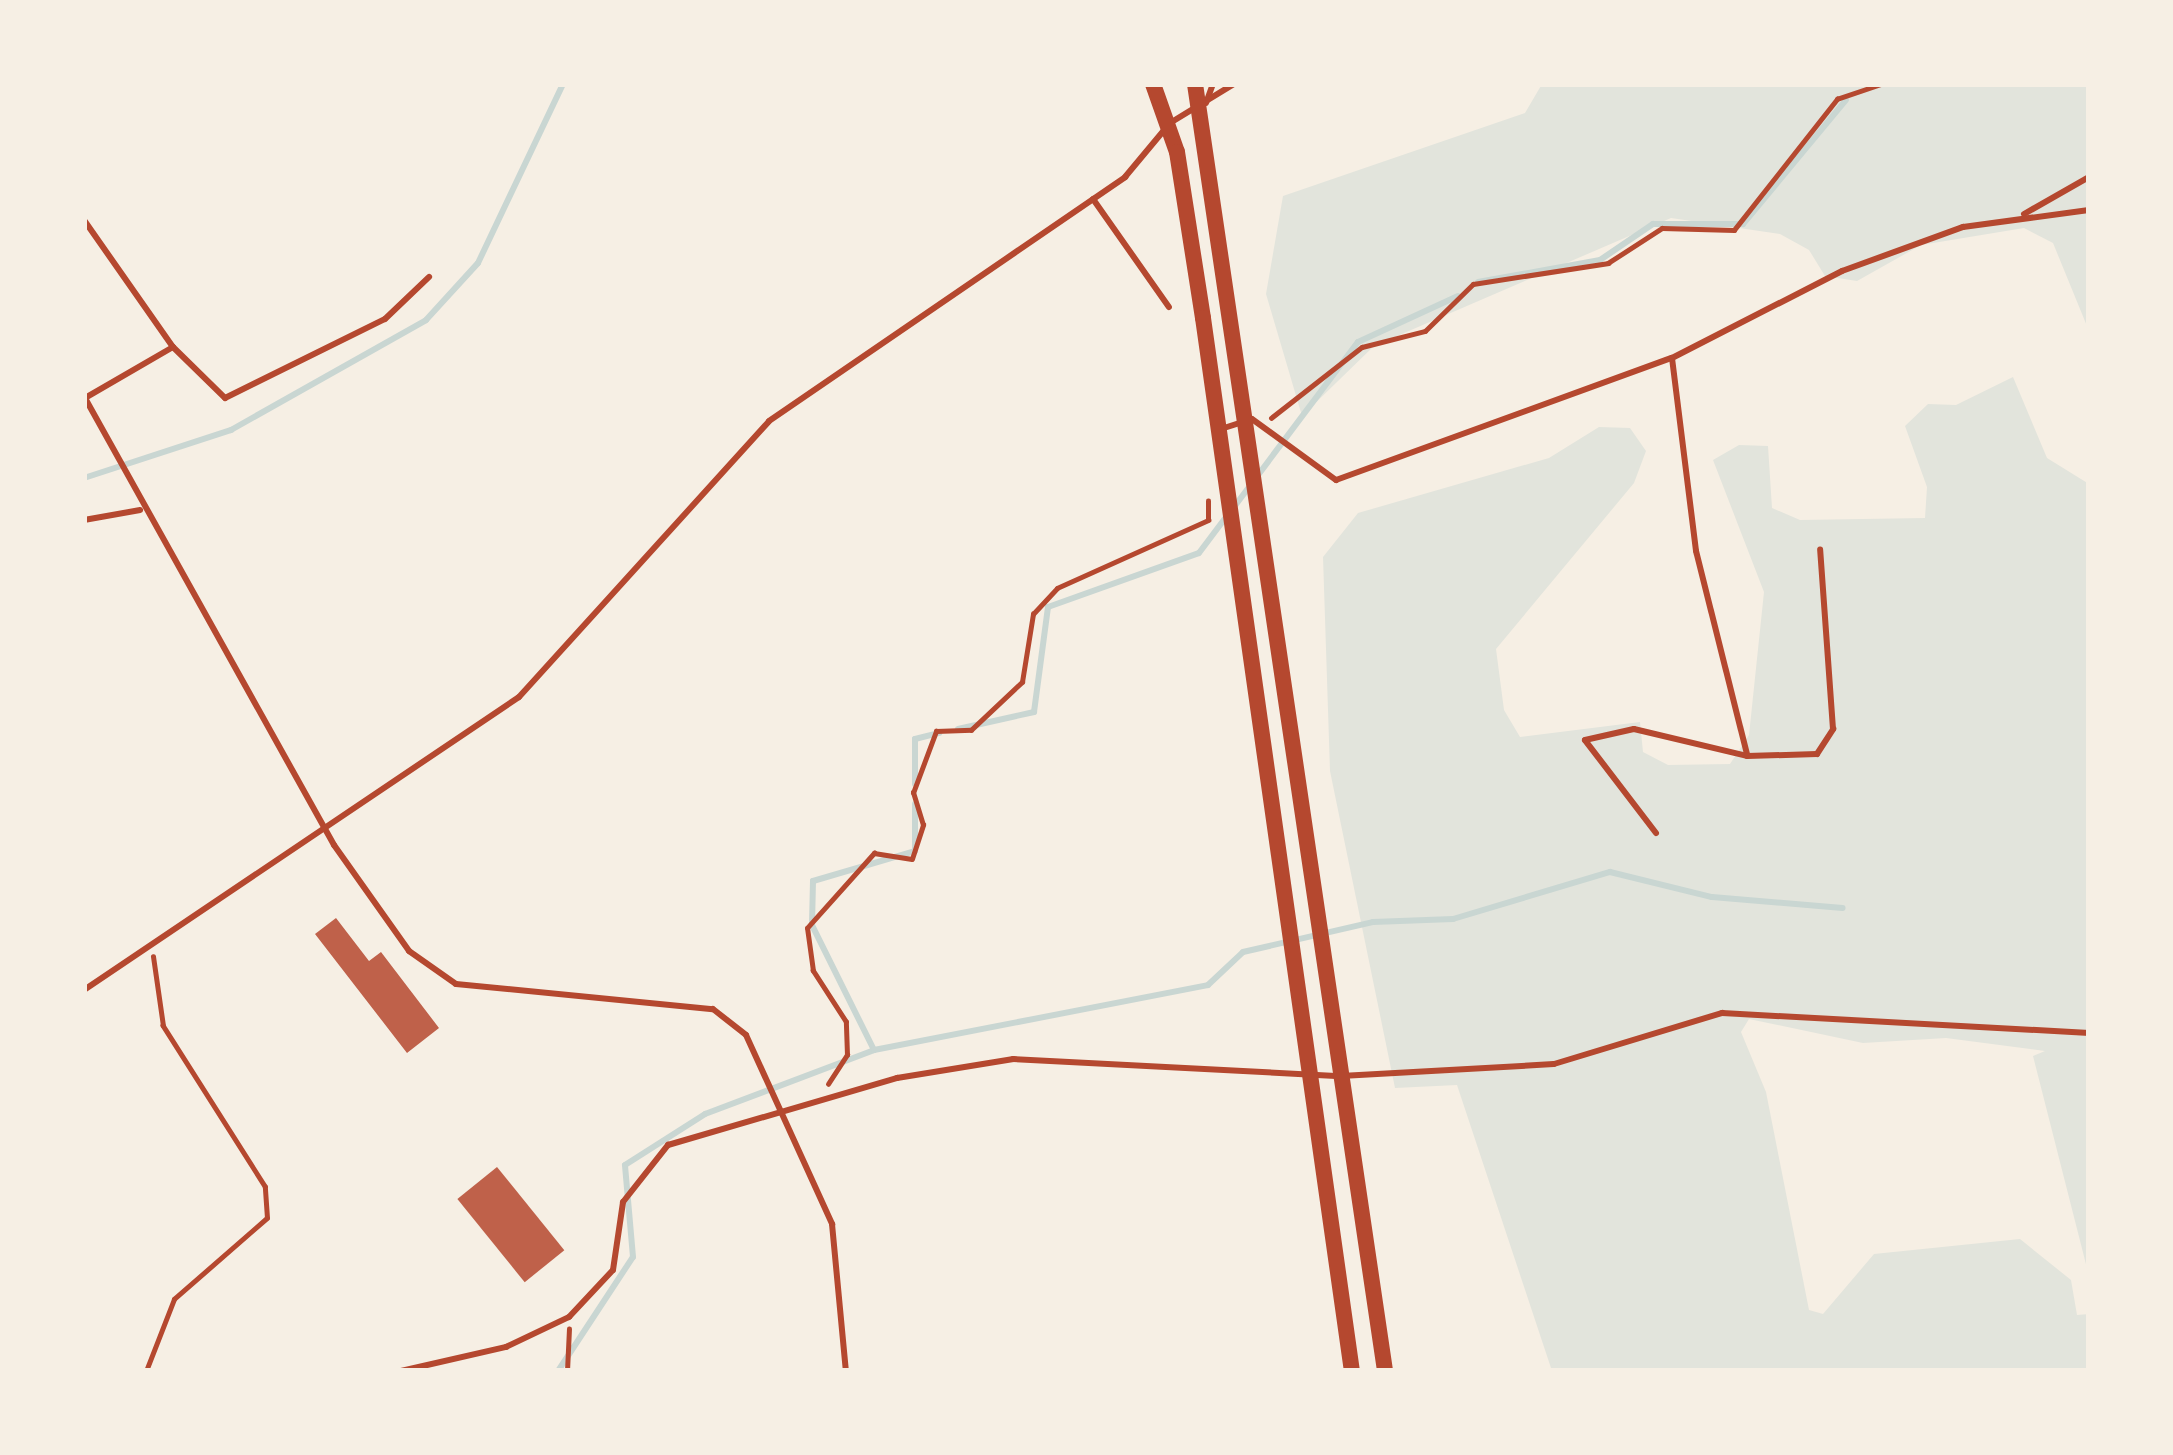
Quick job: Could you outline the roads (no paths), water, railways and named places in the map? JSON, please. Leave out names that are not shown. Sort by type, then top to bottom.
[{"type":"main road","points":[[1153,84],[1170,123],[1218,430],[1352,1371]]},
{"type":"main road","points":[[1195,84],[1205,105],[1252,419],[1385,1371]]},
{"type":"lane","points":[[1205,105],[1213,84]]},
{"type":"lane","points":[[84,990],[152,952],[321,823],[519,697],[769,421],[1093,200],[1170,123],[1234,84]]},
{"type":"lane","points":[[2019,217],[2089,177]]},
{"type":"lane","points":[[1093,200],[1168,307]]},
{"type":"lane","points":[[1218,430],[1252,419],[1336,480],[1672,358],[1842,271],[2019,217],[2089,211]]},
{"type":"lane","points":[[84,220],[173,347],[225,398],[385,319],[429,277]]},
{"type":"lane","points":[[173,347],[84,398],[141,510],[321,823],[409,951],[456,984],[713,1009],[746,1035],[832,1225],[846,1371]]},
{"type":"lane","points":[[1672,358],[1696,551],[1747,756]]},
{"type":"lane","points":[[84,520],[141,510]]},
{"type":"lane","points":[[1656,833],[1585,740],[1634,729],[1747,756],[1816,754],[1833,729],[1820,549]]},
{"type":"lane","points":[[401,1371],[506,1347],[569,1317],[613,1270],[623,1202],[668,1145],[782,1117],[897,1078],[1013,1059],[1341,1076],[1554,1064],[1722,1012],[2089,1033]]},
{"type":"waterway","points":[[84,478],[231,430],[426,320],[478,263],[563,84]]},
{"type":"waterway","points":[[1478,282],[1600,260],[1653,224],[1743,224],[1846,100]]},
{"type":"waterway","points":[[1234,507],[1358,342],[1458,296]]},
{"type":"waterway","points":[[958,729],[1034,712],[1048,607],[1199,553],[1226,517]]},
{"type":"waterway","points":[[915,784],[915,739],[939,733]]},
{"type":"waterway","points":[[874,1050],[812,925],[813,881],[915,851],[915,804]]},
{"type":"waterway","points":[[558,1371],[633,1257],[625,1165],[705,1114],[874,1050],[1208,985],[1243,952],[1373,922],[1453,919],[1610,872],[1712,897],[1843,908]]}]
